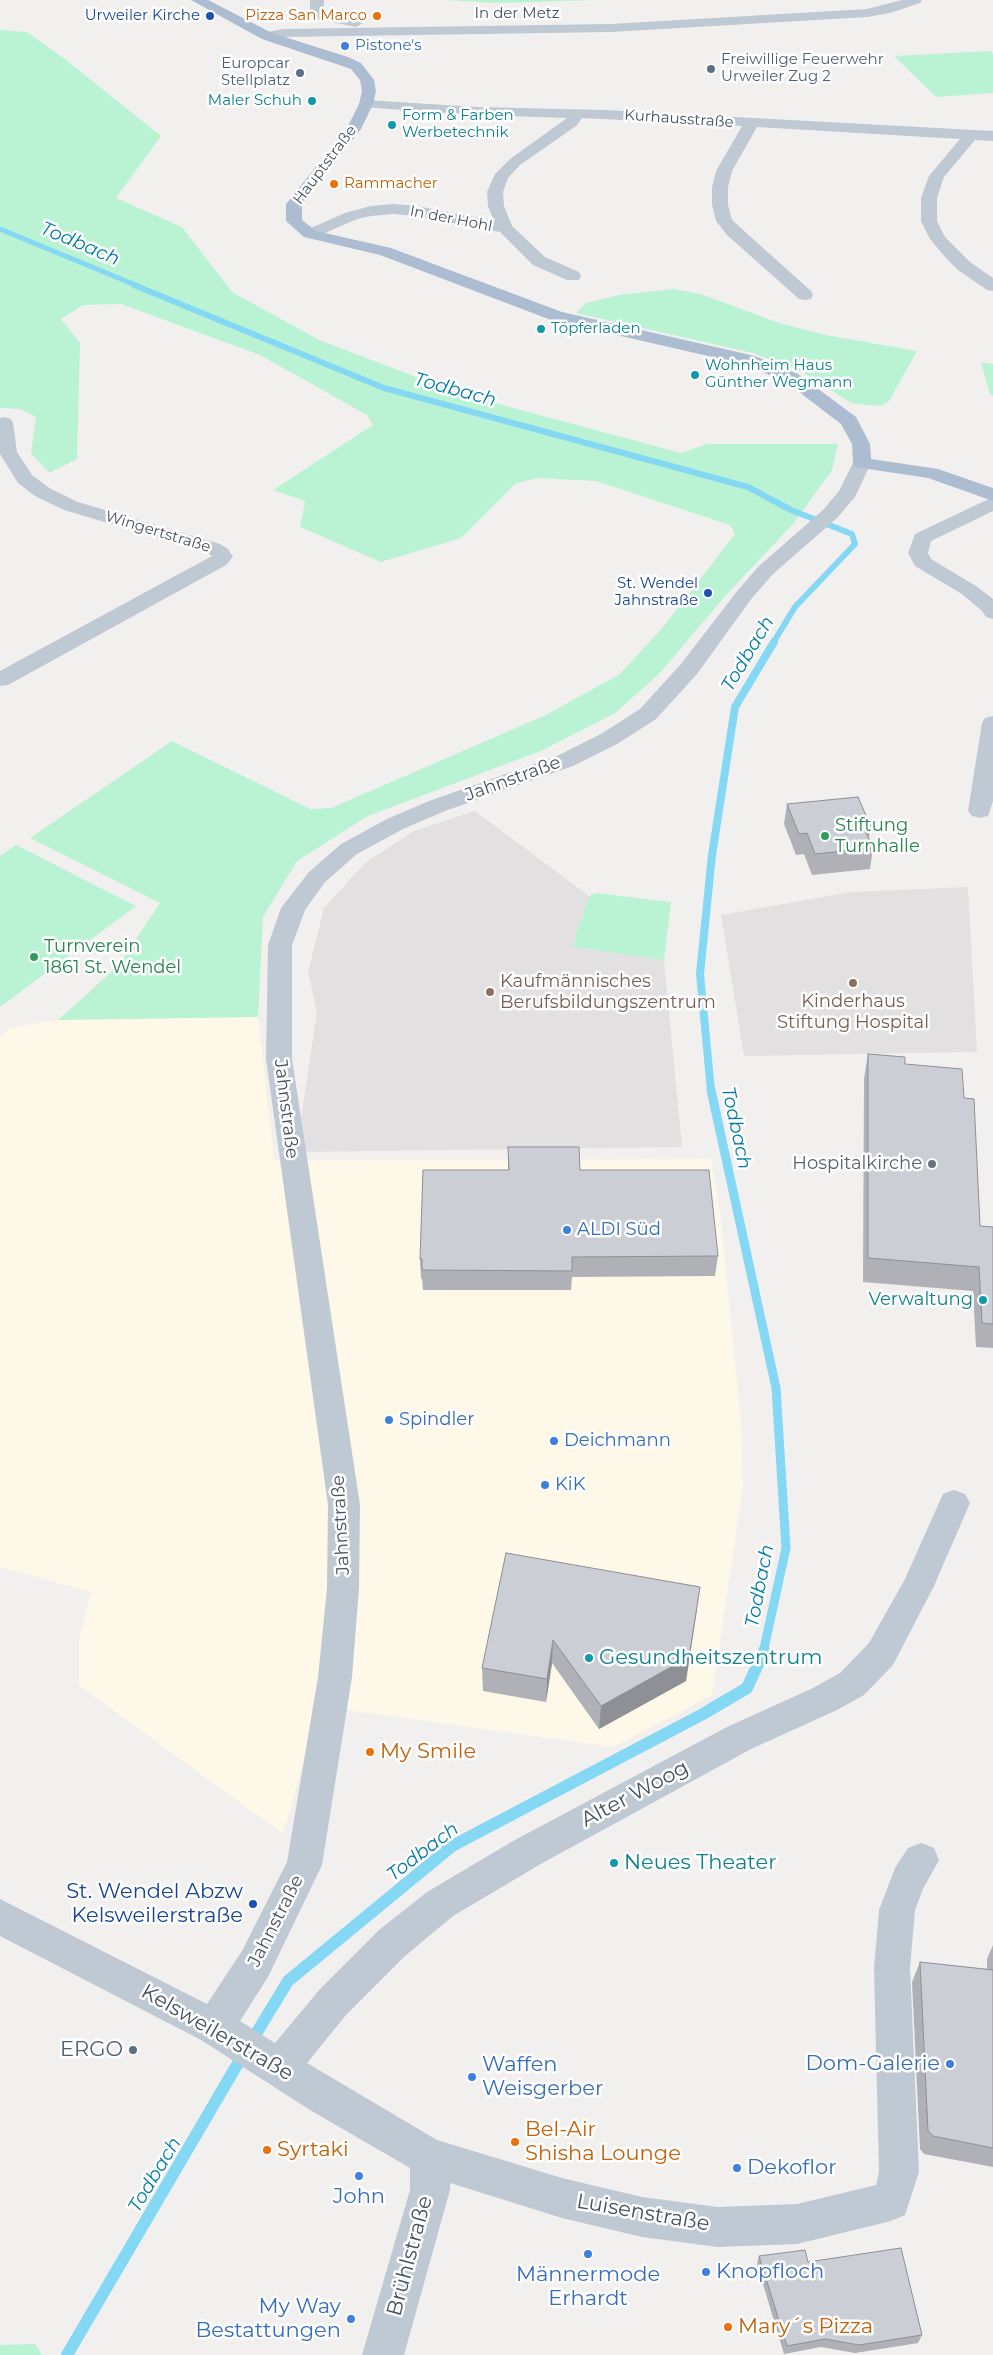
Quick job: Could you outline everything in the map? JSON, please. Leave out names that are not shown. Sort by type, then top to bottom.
[{"type":"main road","name":"Hauptstraße","points":[[198,0],[267,36],[356,66],[364,73],[369,91],[366,104],[354,129],[294,204],[294,221],[310,234]]},
{"type":"main road","points":[[310,234],[385,251],[557,316],[708,349],[749,360],[792,378],[824,400],[849,421],[861,444],[862,462],[931,473],[993,494]]},
{"type":"street","points":[[317,0],[316,12],[319,14],[366,26],[367,32]]},
{"type":"street","name":"In der Metz","points":[[267,36],[367,32],[611,28],[867,13],[885,10],[915,0]]},
{"type":"street","name":"Kurhausstraße","points":[[366,104],[477,111],[577,113],[993,136]]},
{"type":"street","points":[[573,276],[539,260],[505,228],[496,206],[495,192],[501,177],[515,162],[570,123],[577,113]]},
{"type":"street","points":[[751,124],[724,171],[720,186],[720,205],[724,220],[733,232],[805,295]]},
{"type":"street","points":[[971,135],[938,176],[929,198],[929,220],[938,239],[951,254],[964,266],[993,286]]},
{"type":"street","name":"In der Hohl","points":[[310,234],[350,216],[371,211],[393,209],[417,211],[505,228]]},
{"type":"street","name":"Wingertstraße","points":[[0,680],[211,566],[223,557],[221,553],[213,548],[70,506],[42,492],[25,479],[8,452],[4,423]]},
{"type":"street","name":"Jahnstraße","points":[[248,2047],[255,1964],[304,1864],[335,1677],[343,1588],[344,1506],[279,1059],[280,945],[293,908],[317,877],[349,849],[395,824],[445,803],[565,761],[609,739],[648,714],[689,669],[745,594],[766,570],[830,514],[848,493],[862,462]]},
{"type":"street","points":[[993,503],[922,538],[918,554],[922,562],[969,590],[991,608],[993,613]]},
{"type":"street","points":[[980,811],[993,723]]},
{"type":"street","name":"Alter Woog","points":[[248,2047],[333,2002],[392,1943],[440,1904],[526,1853],[730,1742],[826,1699],[852,1684],[881,1654],[918,1586],[954,1503]]},
{"type":"street","name":"Luisenstraße","points":[[429,2157],[562,2198],[642,2216],[718,2227],[797,2224],[891,2201],[899,2172],[892,1968],[897,1910],[908,1880],[921,1860]]},
{"type":"street","name":"Kelsweilerstraße","points":[[0,1917],[248,2047],[324,2096],[429,2157]]},
{"type":"street","name":"Brühlstraße","points":[[383,2355],[430,2190],[429,2157]]},
{"type":"shaded area","name":"Kaufmännisches Berufsbildungszentrum","points":[[475,811],[589,896],[572,947],[664,960],[682,1147],[296,1152],[317,1012],[308,972],[324,908],[365,863],[414,831]]},
{"type":"shaded area","name":"Kinderhaus Stiftung Hospital","points":[[968,887],[977,1052],[744,1056],[721,915],[851,892]]},
{"type":"shaded area","points":[[258,1017],[274,1160],[711,1159],[720,1213],[741,1423],[743,1487],[712,1695],[613,1747],[319,1706],[283,1834],[79,1685],[79,1640],[91,1592],[0,1567],[0,1037],[9,1028],[58,1020]]},
{"type":"green space","points":[[443,0],[596,0],[496,3]]},
{"type":"green space","points":[[0,30],[27,32],[66,60],[161,136],[116,198],[182,227],[232,292],[319,340],[461,394],[681,453],[707,444],[838,444],[832,470],[793,524],[727,594],[659,674],[615,713],[543,750],[368,816],[297,861],[263,917],[258,1017],[58,1020],[118,966],[160,903],[30,838],[172,741],[310,809],[331,808],[546,715],[620,674],[664,626],[735,534],[730,525],[596,481],[538,478],[516,483],[461,538],[381,562],[300,527],[305,501],[273,490],[373,425],[367,415],[260,355],[121,304],[83,305],[61,319],[80,343],[77,459],[49,473],[31,453],[36,417],[20,409],[0,408]]},
{"type":"green space","points":[[990,51],[993,54],[993,93],[936,97],[894,56]]},
{"type":"green space","points":[[673,289],[701,294],[779,323],[826,335],[917,351],[889,401],[881,406],[866,405],[851,403],[804,373],[753,353],[576,313],[586,303],[619,295]]},
{"type":"green space","points":[[981,362],[993,364],[993,396],[990,394]]},
{"type":"green space","name":"Turnverein 1861 St. Wendel","points":[[16,845],[136,906],[0,1007],[0,856]]},
{"type":"green space","points":[[596,893],[671,902],[664,960],[572,947],[589,896]]},
{"type":"green space","points":[[35,2344],[42,2355],[0,2355],[0,2345]]},
{"type":"building","points":[[858,797],[871,827],[864,828],[873,848],[815,854],[807,833],[799,834],[787,804]]},
{"type":"building","points":[[868,1054],[905,1057],[905,1064],[962,1069],[964,1098],[974,1099],[980,1226],[993,1227],[993,1324],[982,1323],[979,1267],[868,1258]]},
{"type":"building","name":"ALDI Süd","points":[[508,1147],[579,1147],[580,1170],[709,1170],[718,1256],[572,1257],[572,1271],[422,1270],[422,1259],[420,1259],[423,1170],[509,1170]]},
{"type":"building","name":"Gesundheitszentrum","points":[[506,1553],[700,1587],[689,1657],[601,1706],[553,1640],[547,1679],[482,1668]]},
{"type":"building","name":"Dom-Galerie","points":[[920,1962],[993,1970],[993,2148],[933,2136],[928,2131]]},
{"type":"building","points":[[901,2248],[922,2335],[859,2345],[825,2339],[787,2346],[759,2256],[805,2250],[808,2262]]},
{"type":"waterway","name":"Todbach","points":[[0,229],[138,286]]},
{"type":"waterway","name":"Todbach","points":[[134,285],[384,388],[748,487],[791,510],[852,534],[855,544],[795,607],[773,643]]},
{"type":"waterway","name":"Todbach","points":[[711,1091],[700,974],[712,855],[735,707],[774,642]]},
{"type":"waterway","name":"Todbach","points":[[711,1090],[776,1388],[786,1548],[763,1653]]},
{"type":"waterway","name":"Todbach","points":[[251,2042],[288,1981],[452,1846],[703,1714],[747,1688],[764,1651]]},
{"type":"waterway","name":"Todbach","points":[[67,2355],[244,2053]]},
{"type":"place","name":"Urweiler Kirche","points":[[210,16]]},
{"type":"place","name":"Pizza San Marco","points":[[377,16]]},
{"type":"place","name":"Pistone's","points":[[345,46]]},
{"type":"place","name":"Freiwillige Feuerwehr Urweiler Zug 2","points":[[711,69]]},
{"type":"place","name":"Europcar Stellplatz","points":[[300,73]]},
{"type":"place","name":"Maler Schuh","points":[[312,101]]},
{"type":"place","name":"Form & Farben Werbetechnik","points":[[392,125]]},
{"type":"place","name":"Rammacher","points":[[334,184]]},
{"type":"place","name":"Töpferladen","points":[[541,329]]},
{"type":"place","name":"Wohnheim Haus Günther Wegmann","points":[[695,375]]},
{"type":"place","name":"St. Wendel Jahnstraße","points":[[708,593]]},
{"type":"place","name":"Stiftung Turnhalle","points":[[825,836]]},
{"type":"place","name":"Turnverein 1861 St. Wendel","points":[[34,957]]},
{"type":"place","name":"Kinderhaus Stiftung Hospital","points":[[853,983]]},
{"type":"place","name":"Kaufmännisches Berufsbildungszentrum","points":[[490,992]]},
{"type":"place","name":"Hospitalkirche","points":[[932,1164]]},
{"type":"place","name":"ALDI Süd","points":[[567,1230]]},
{"type":"place","name":"Verwaltung","points":[[983,1300]]},
{"type":"place","name":"Spindler","points":[[389,1420]]},
{"type":"place","name":"Deichmann","points":[[554,1441]]},
{"type":"place","name":"KiK","points":[[545,1485]]},
{"type":"place","name":"Gesundheitszentrum","points":[[589,1658]]},
{"type":"place","name":"My Smile","points":[[370,1752]]},
{"type":"place","name":"Neues Theater","points":[[614,1863]]},
{"type":"place","name":"St. Wendel Abzw Kelsweilerstraße","points":[[253,1904]]},
{"type":"place","name":"ERGO","points":[[133,2050]]},
{"type":"place","name":"Dom-Galerie","points":[[950,2064]]},
{"type":"place","name":"Waffen Weisgerber","points":[[472,2077]]},
{"type":"place","name":"Bel-Air Shisha Lounge","points":[[515,2142]]},
{"type":"place","name":"Syrtaki","points":[[267,2150]]},
{"type":"place","name":"Dekoflor","points":[[737,2168]]},
{"type":"place","name":"John","points":[[359,2176]]},
{"type":"place","name":"Männermode Erhardt","points":[[588,2254]]},
{"type":"place","name":"Knopfloch","points":[[706,2272]]},
{"type":"place","name":"My Way Bestattungen","points":[[351,2319]]},
{"type":"place","name":"Mary´s Pizza","points":[[728,2327]]}]
